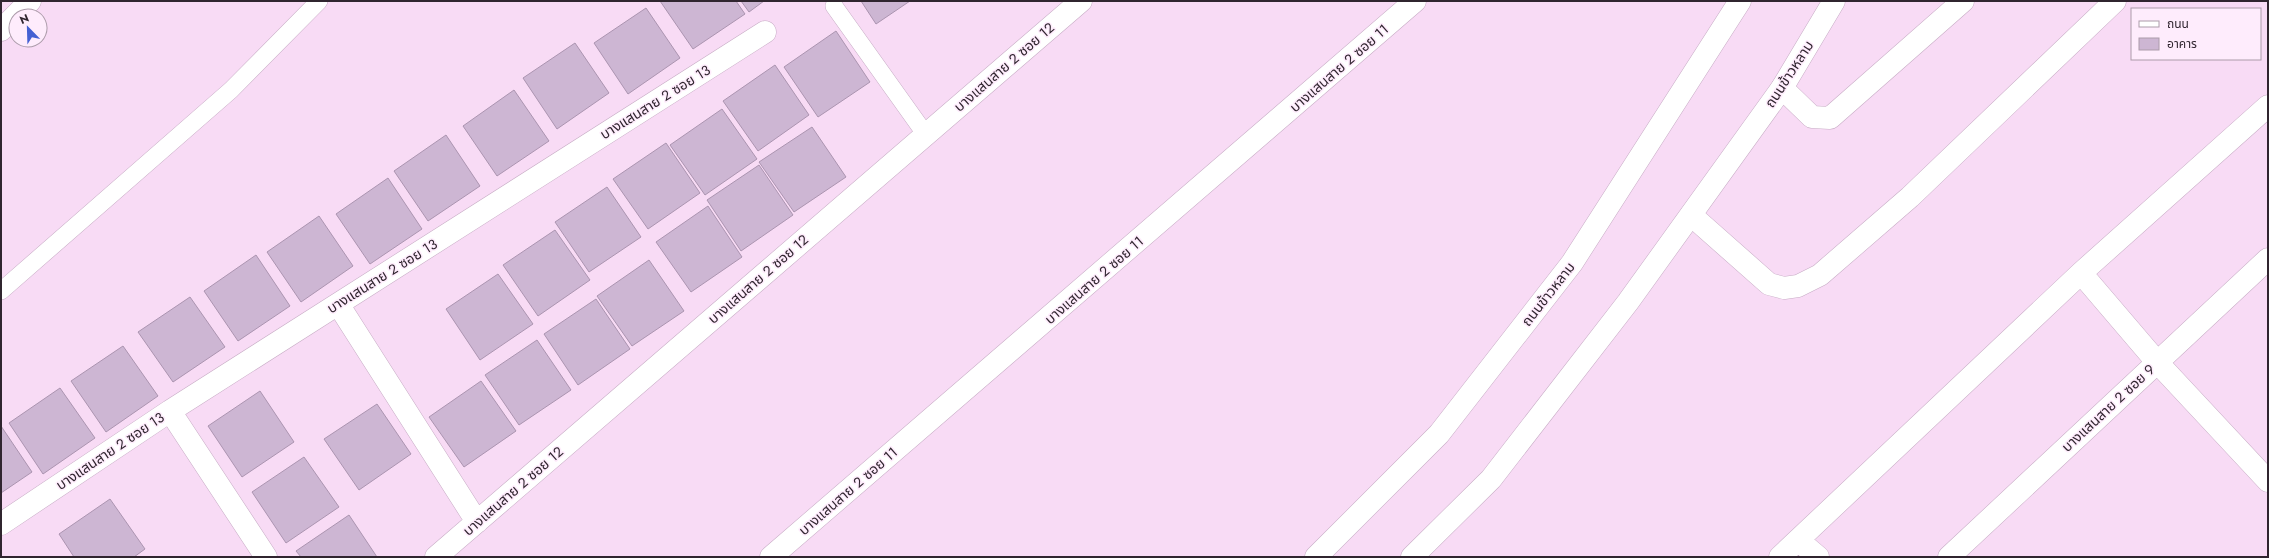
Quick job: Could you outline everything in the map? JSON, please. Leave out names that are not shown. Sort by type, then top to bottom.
[{"type":"street","points":[[1,30],[30,1]]},
{"type":"street","name":"บางแสนสาย 2 ซอย 12","points":[[436,557],[1081,1]]},
{"type":"street","name":"บางแสนสาย 2 ซอย 11","points":[[771,557],[1415,1]]},
{"type":"street","name":"ถนนข้าวหลาม","points":[[1316,557],[1439,434],[1572,263],[1740,1]]},
{"type":"street","name":"ถนนข้าวหลาม","points":[[1412,557],[1490,479],[1628,302],[1782,88],[1834,1]]},
{"type":"street","points":[[1782,88],[1812,117],[1830,118],[1963,1]]},
{"type":"street","points":[[1691,215],[1770,284],[1784,288],[1798,286],[1820,276],[1910,197],[2115,1]]},
{"type":"street","name":"บางแสนสาย 2 ซอย 13","points":[[1,524],[170,411],[765,32]]},
{"type":"street","points":[[1780,557],[2081,273],[2268,106]]},
{"type":"street","name":"บางแสนสาย 2 ซอย 9","points":[[1948,557],[2268,259]]},
{"type":"street","points":[[2081,273],[2157,362],[2268,482]]},
{"type":"street","points":[[338,304],[477,522]]},
{"type":"street","points":[[170,411],[266,557]]},
{"type":"street","points":[[1798,540],[1818,557]]},
{"type":"lane","points":[[1,290],[231,90],[319,1]]},
{"type":"lane","points":[[834,6],[926,135]]},
{"type":"building","points":[[660,1],[736,1],[745,14],[693,49]]},
{"type":"building","points":[[741,1],[764,1],[749,12]]},
{"type":"building","points":[[861,1],[910,1],[876,24]]},
{"type":"building","points":[[646,8],[680,58],[628,94],[594,43]]},
{"type":"building","points":[[836,31],[870,82],[818,117],[784,67]]},
{"type":"building","points":[[575,43],[609,93],[557,129],[523,78]]},
{"type":"building","points":[[775,65],[809,115],[758,151],[723,101]]},
{"type":"building","points":[[514,90],[549,141],[497,176],[463,126]]},
{"type":"building","points":[[722,109],[757,159],[705,195],[670,145]]},
{"type":"building","points":[[812,127],[846,177],[794,212],[759,162]]},
{"type":"building","points":[[446,135],[480,186],[428,221],[394,171]]},
{"type":"building","points":[[666,143],[700,193],[648,229],[613,179]]},
{"type":"building","points":[[759,165],[793,215],[741,251],[707,200]]},
{"type":"building","points":[[388,178],[422,229],[370,264],[336,214]]},
{"type":"building","points":[[607,187],[641,237],[589,272],[555,222]]},
{"type":"building","points":[[708,206],[742,257],[691,292],[656,242]]},
{"type":"building","points":[[319,216],[353,266],[301,302],[267,252]]},
{"type":"building","points":[[555,230],[590,280],[538,316],[503,265]]},
{"type":"building","points":[[256,255],[290,306],[238,341],[204,291]]},
{"type":"building","points":[[649,260],[684,311],[632,346],[597,296]]},
{"type":"building","points":[[498,274],[533,324],[480,360],[446,309]]},
{"type":"building","points":[[190,297],[225,347],[173,382],[138,332]]},
{"type":"building","points":[[596,299],[630,349],[578,385],[544,334]]},
{"type":"building","points":[[537,340],[571,390],[519,425],[485,375]]},
{"type":"building","points":[[123,346],[158,396],[106,432],[71,381]]},
{"type":"building","points":[[481,381],[516,431],[464,467],[429,417]]},
{"type":"building","points":[[60,388],[95,438],[43,474],[9,423]]},
{"type":"building","points":[[260,391],[294,442],[242,477],[208,426]]},
{"type":"building","points":[[377,404],[411,454],[359,490],[324,439]]},
{"type":"building","points":[[1,426],[32,472],[1,493]]},
{"type":"building","points":[[304,457],[339,507],[286,543],[252,492]]},
{"type":"building","points":[[110,499],[145,549],[134,557],[74,557],[59,534]]},
{"type":"building","points":[[349,515],[377,557],[301,557],[296,551]]}]
